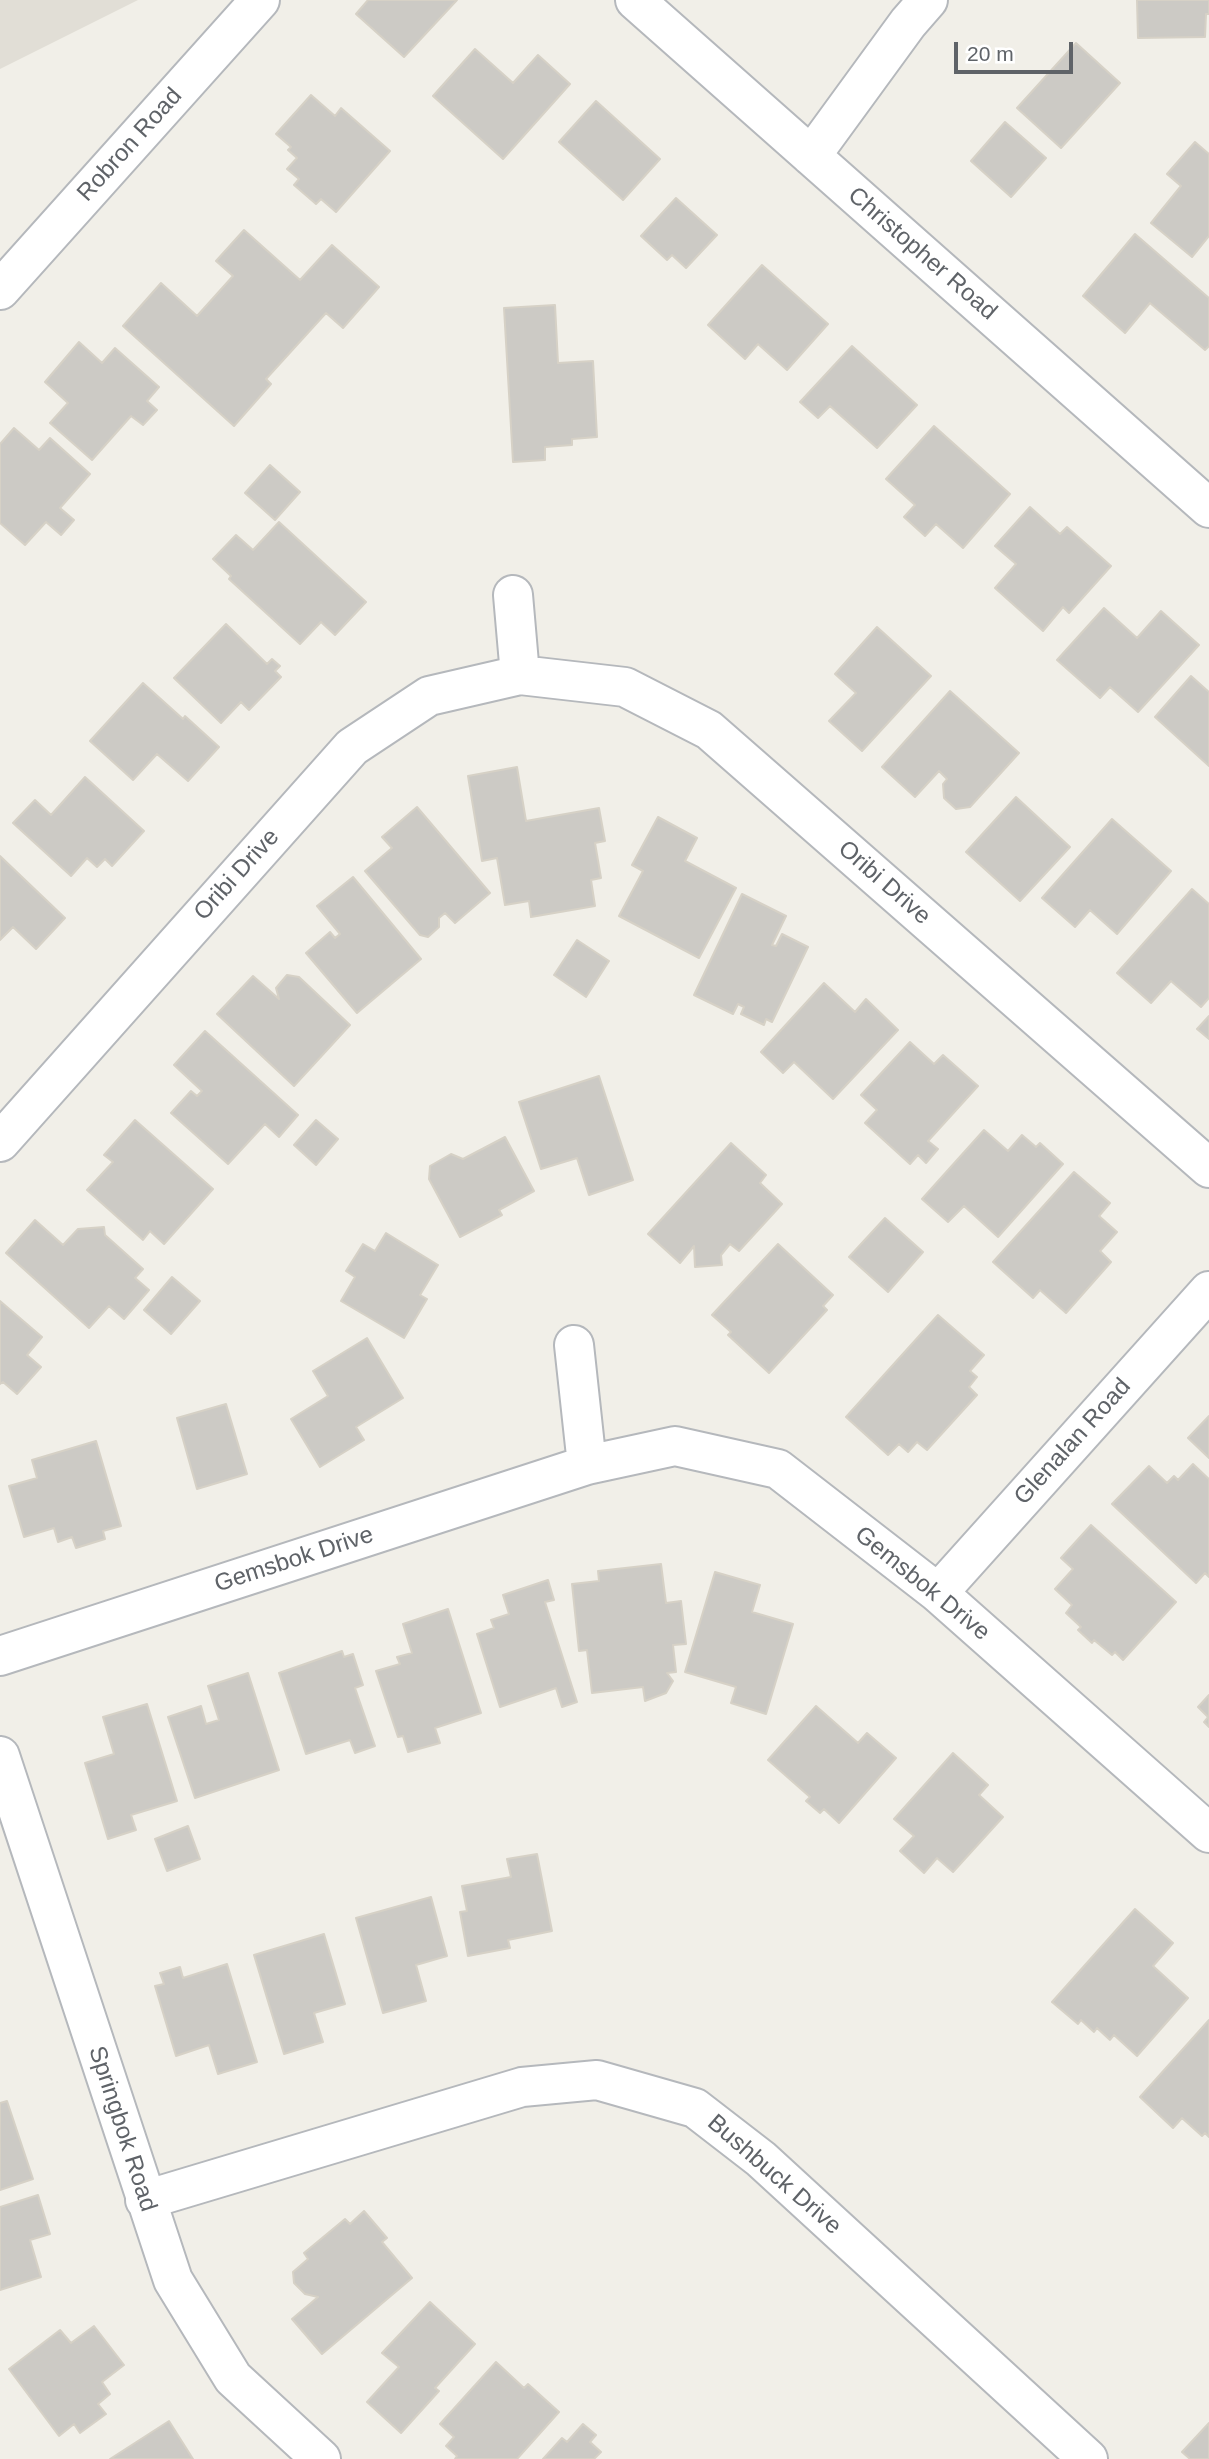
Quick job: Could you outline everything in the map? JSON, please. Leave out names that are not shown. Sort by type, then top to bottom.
[{"type":"street","name":"Robron Road","points":[[0,290],[260,0]]},
{"type":"street","name":"Christopher Road","points":[[635,0],[811,156],[1205,496]]},
{"type":"street","points":[[811,156],[908,23],[928,0]]},
{"type":"street","points":[[513,595],[520,675]]},
{"type":"street","name":"Oribi Drive","points":[[0,1142],[352,747],[429,696],[520,675],[625,687],[709,730],[1209,1168]]},
{"type":"street","name":"Glenalan Road","points":[[938,1593],[1209,1291]]},
{"type":"street","points":[[574,1345],[587,1465]]},
{"type":"street","name":"Gemsbok Drive","points":[[0,1656],[587,1465],[675,1446],[778,1469],[938,1593],[1209,1833]]},
{"type":"street","name":"Springbok Road","points":[[0,1756],[173,2280],[233,2378],[321,2459]]},
{"type":"street","name":"Bushbuck Drive","points":[[145,2200],[522,2087],[597,2080],[695,2108],[761,2159],[1088,2459]]},
{"type":"shaded area","points":[[0,0],[138,0],[0,69]]},
{"type":"building","points":[[368,0],[457,0],[404,57],[356,14]]},
{"type":"building","points":[[1137,0],[1209,0],[1205,37],[1138,38]]},
{"type":"building","points":[[1076,43],[1120,83],[1061,148],[1017,108]]},
{"type":"building","points":[[475,49],[513,83],[538,55],[570,84],[503,159],[433,96]]},
{"type":"building","points":[[311,95],[335,116],[341,108],[390,151],[336,212],[321,199],[316,204],[294,185],[299,179],[287,169],[297,158],[288,150],[291,147],[276,134]]},
{"type":"building","points":[[596,101],[660,159],[623,200],[559,142]]},
{"type":"building","points":[[1005,122],[1046,158],[1011,197],[971,161]]},
{"type":"building","points":[[1195,142],[1209,154],[1209,236],[1192,257],[1151,223],[1181,186],[1167,174]]},
{"type":"building","points":[[676,198],[717,235],[686,268],[672,255],[667,260],[641,236]]},
{"type":"building","points":[[244,230],[300,280],[332,245],[379,287],[343,328],[326,313],[266,379],[271,384],[234,426],[123,326],[161,283],[197,316],[233,276],[216,261]]},
{"type":"building","points":[[1135,234],[1209,298],[1209,346],[1205,350],[1150,303],[1125,333],[1083,296]]},
{"type":"building","points":[[762,265],[828,324],[787,370],[758,344],[745,359],[708,325]]},
{"type":"building","points":[[555,305],[558,363],[593,361],[597,437],[572,439],[572,445],[545,447],[545,460],[513,462],[504,308]]},
{"type":"building","points":[[79,342],[102,363],[115,348],[159,387],[147,401],[157,410],[143,425],[131,416],[92,460],[50,423],[68,403],[45,382]]},
{"type":"building","points":[[852,346],[917,405],[877,448],[830,406],[818,418],[800,402]]},
{"type":"building","points":[[934,426],[1010,494],[963,548],[936,524],[925,536],[904,517],[915,505],[886,479]]},
{"type":"building","points":[[14,428],[39,450],[50,438],[90,474],[60,508],[74,520],[61,535],[46,522],[25,545],[0,523],[0,444]]},
{"type":"building","points":[[270,465],[300,492],[275,520],[245,493]]},
{"type":"building","points":[[1030,507],[1060,534],[1067,527],[1111,566],[1069,613],[1063,607],[1043,631],[995,588],[1016,564],[995,546]]},
{"type":"building","points":[[279,522],[366,602],[335,635],[321,622],[300,644],[229,579],[231,576],[213,559],[236,535],[253,550]]},
{"type":"building","points":[[1104,608],[1137,638],[1161,611],[1199,645],[1138,712],[1110,687],[1100,698],[1057,660]]},
{"type":"building","points":[[226,624],[267,664],[272,659],[280,666],[275,671],[281,677],[249,710],[241,702],[221,723],[174,678]]},
{"type":"building","points":[[877,627],[931,676],[862,751],[829,721],[856,693],[835,674]]},
{"type":"building","points":[[1191,676],[1209,692],[1209,766],[1155,717]]},
{"type":"building","points":[[143,683],[219,747],[188,781],[157,754],[133,780],[90,741]]},
{"type":"building","points":[[950,691],[1019,753],[970,807],[956,809],[944,798],[943,784],[947,779],[939,771],[915,797],[882,767]]},
{"type":"building","points":[[517,767],[526,821],[599,808],[605,841],[595,843],[601,878],[591,880],[595,906],[531,917],[529,901],[505,905],[497,858],[482,861],[468,776]]},
{"type":"building","points":[[85,777],[144,831],[112,866],[105,859],[97,867],[87,858],[71,876],[13,823],[35,800],[51,815]]},
{"type":"building","points":[[1016,797],[1070,847],[1020,901],[966,852]]},
{"type":"building","points":[[417,807],[490,893],[455,923],[445,913],[439,918],[439,927],[428,937],[420,935],[365,871],[392,848],[382,837]]},
{"type":"building","points":[[658,817],[697,838],[685,861],[736,888],[699,958],[619,916],[643,871],[632,865]]},
{"type":"building","points":[[1112,819],[1171,871],[1117,934],[1090,910],[1075,927],[1042,898]]},
{"type":"building","points":[[0,856],[65,918],[36,949],[13,927],[0,940]]},
{"type":"building","points":[[353,877],[421,959],[357,1013],[306,953],[330,932],[335,938],[340,934],[317,906]]},
{"type":"building","points":[[1192,889],[1209,904],[1209,998],[1201,1007],[1171,981],[1151,1003],[1117,973]]},
{"type":"building","points":[[742,894],[786,916],[772,945],[776,946],[782,934],[808,947],[772,1022],[766,1019],[764,1025],[741,1014],[744,1007],[738,1004],[733,1014],[694,995]]},
{"type":"building","points":[[577,940],[609,961],[586,997],[554,975]]},
{"type":"building","points":[[287,975],[299,977],[350,1025],[294,1086],[217,1014],[253,976],[279,999],[276,988]]},
{"type":"building","points":[[824,983],[855,1012],[866,999],[898,1030],[833,1099],[794,1062],[783,1073],[761,1052]]},
{"type":"building","points":[[1209,1016],[1209,1039],[1197,1029]]},
{"type":"building","points":[[205,1031],[298,1115],[279,1137],[265,1124],[228,1164],[171,1113],[191,1091],[197,1096],[202,1091],[174,1065]]},
{"type":"building","points":[[910,1042],[934,1064],[943,1055],[978,1086],[928,1141],[938,1149],[926,1163],[918,1155],[910,1164],[865,1123],[877,1110],[861,1095]]},
{"type":"building","points":[[599,1076],[633,1180],[589,1195],[577,1158],[541,1169],[519,1102]]},
{"type":"building","points":[[135,1120],[213,1189],[164,1244],[150,1231],[143,1240],[87,1190],[113,1162],[104,1155]]},
{"type":"building","points":[[316,1120],[338,1139],[316,1165],[294,1145]]},
{"type":"building","points":[[984,1130],[1008,1151],[1022,1135],[1036,1147],[1040,1143],[1063,1164],[998,1237],[964,1206],[948,1222],[922,1199]]},
{"type":"building","points":[[505,1137],[534,1191],[499,1210],[502,1215],[460,1237],[429,1179],[430,1166],[451,1154],[463,1159]]},
{"type":"building","points":[[731,1143],[766,1175],[760,1183],[782,1204],[739,1251],[730,1244],[721,1255],[722,1265],[695,1267],[694,1246],[680,1263],[648,1234]]},
{"type":"building","points":[[1074,1172],[1110,1203],[1099,1216],[1117,1232],[1100,1251],[1111,1262],[1066,1313],[1040,1290],[1033,1298],[993,1262]]},
{"type":"building","points":[[885,1218],[923,1252],[888,1292],[849,1257]]},
{"type":"building","points":[[35,1220],[63,1245],[78,1229],[104,1227],[105,1235],[143,1269],[135,1278],[149,1290],[124,1319],[109,1306],[89,1328],[6,1253]]},
{"type":"building","points":[[386,1233],[438,1265],[420,1295],[427,1299],[404,1338],[341,1301],[355,1277],[346,1271],[363,1244],[375,1251]]},
{"type":"building","points":[[778,1244],[833,1295],[823,1306],[827,1310],[769,1373],[728,1335],[731,1332],[712,1315]]},
{"type":"building","points":[[172,1277],[200,1301],[171,1334],[144,1310]]},
{"type":"building","points":[[0,1301],[42,1337],[27,1355],[41,1367],[17,1394],[3,1382],[0,1384]]},
{"type":"building","points":[[938,1315],[984,1355],[970,1371],[977,1377],[969,1387],[977,1395],[927,1450],[917,1442],[908,1452],[899,1444],[888,1455],[846,1417]]},
{"type":"building","points":[[367,1338],[403,1398],[356,1427],[364,1440],[320,1467],[291,1419],[328,1396],[313,1371]]},
{"type":"building","points":[[226,1404],[247,1474],[197,1489],[177,1418]]},
{"type":"building","points":[[1209,1416],[1209,1458],[1188,1438]]},
{"type":"building","points":[[96,1441],[121,1526],[103,1531],[105,1539],[76,1548],[72,1537],[58,1542],[54,1528],[24,1537],[9,1486],[37,1478],[32,1460]]},
{"type":"building","points":[[1193,1464],[1209,1479],[1209,1577],[1205,1573],[1196,1583],[1112,1504],[1149,1466],[1167,1483],[1174,1476],[1178,1480]]},
{"type":"building","points":[[1091,1525],[1176,1602],[1123,1660],[1115,1652],[1112,1655],[1094,1640],[1092,1643],[1078,1630],[1081,1627],[1066,1613],[1072,1605],[1055,1589],[1073,1569],[1061,1558]]},
{"type":"building","points":[[661,1564],[666,1603],[681,1601],[686,1644],[673,1645],[676,1672],[667,1673],[673,1681],[666,1693],[645,1701],[643,1687],[592,1693],[587,1650],[579,1651],[572,1584],[599,1581],[598,1571]]},
{"type":"building","points":[[715,1572],[760,1585],[752,1612],[793,1624],[766,1714],[731,1703],[736,1687],[685,1672]]},
{"type":"building","points":[[548,1580],[554,1600],[545,1602],[577,1702],[562,1707],[556,1688],[500,1707],[477,1634],[494,1628],[491,1620],[509,1614],[503,1595]]},
{"type":"building","points":[[448,1609],[481,1713],[435,1728],[440,1743],[408,1752],[403,1736],[398,1737],[376,1671],[400,1664],[397,1657],[412,1653],[403,1624]]},
{"type":"building","points":[[342,1651],[344,1657],[353,1654],[363,1685],[355,1688],[375,1746],[355,1753],[350,1740],[306,1754],[279,1673]]},
{"type":"building","points":[[248,1673],[279,1770],[195,1798],[168,1717],[201,1706],[206,1724],[219,1720],[208,1686]]},
{"type":"building","points":[[1209,1695],[1209,1727],[1204,1722],[1208,1717],[1198,1707]]},
{"type":"building","points":[[147,1704],[177,1801],[131,1815],[136,1830],[108,1839],[85,1763],[114,1754],[103,1717]]},
{"type":"building","points":[[816,1706],[858,1743],[867,1733],[896,1758],[839,1823],[824,1809],[820,1813],[806,1801],[810,1797],[768,1760]]},
{"type":"building","points":[[953,1753],[988,1785],[979,1795],[1003,1817],[953,1872],[937,1858],[924,1873],[900,1851],[914,1836],[894,1819]]},
{"type":"building","points":[[188,1826],[200,1859],[167,1871],[155,1839]]},
{"type":"building","points":[[537,1854],[552,1931],[508,1940],[510,1948],[468,1956],[460,1912],[467,1911],[462,1886],[511,1877],[507,1859]]},
{"type":"building","points":[[431,1897],[447,1956],[416,1965],[426,2001],[383,2013],[356,1918]]},
{"type":"building","points":[[1135,1909],[1173,1943],[1153,1966],[1188,1998],[1137,2056],[1114,2035],[1110,2040],[1097,2028],[1094,2032],[1081,2020],[1078,2024],[1052,2002]]},
{"type":"building","points":[[324,1934],[345,2004],[314,2013],[323,2042],[284,2054],[254,1955]]},
{"type":"building","points":[[227,1964],[257,2062],[218,2074],[209,2045],[176,2056],[155,1986],[164,1984],[160,1973],[180,1967],[183,1978]]},
{"type":"building","points":[[1209,2020],[1209,2137],[1205,2133],[1202,2136],[1182,2118],[1173,2128],[1140,2097]]},
{"type":"building","points":[[7,2101],[33,2179],[0,2190],[0,2103]]},
{"type":"building","points":[[38,2195],[50,2234],[30,2240],[41,2277],[0,2290],[0,2207]]},
{"type":"building","points":[[364,2211],[387,2238],[382,2242],[412,2278],[322,2354],[292,2319],[318,2297],[305,2294],[294,2283],[293,2272],[308,2259],[304,2253],[345,2219],[350,2224]]},
{"type":"building","points":[[430,2302],[475,2344],[435,2388],[439,2391],[401,2433],[367,2402],[399,2367],[382,2353]]},
{"type":"building","points":[[94,2326],[124,2365],[102,2382],[110,2394],[98,2404],[106,2414],[80,2433],[74,2424],[59,2436],[9,2369],[60,2330],[71,2343]]},
{"type":"building","points":[[496,2362],[524,2388],[528,2384],[559,2412],[517,2459],[455,2459],[457,2456],[446,2446],[454,2437],[440,2424]]},
{"type":"building","points":[[169,2421],[193,2459],[110,2459]]},
{"type":"building","points":[[1209,2423],[1209,2459],[1190,2459],[1182,2452]]},
{"type":"building","points":[[583,2424],[596,2435],[590,2442],[601,2452],[594,2459],[543,2459],[562,2438],[567,2442]]}]
